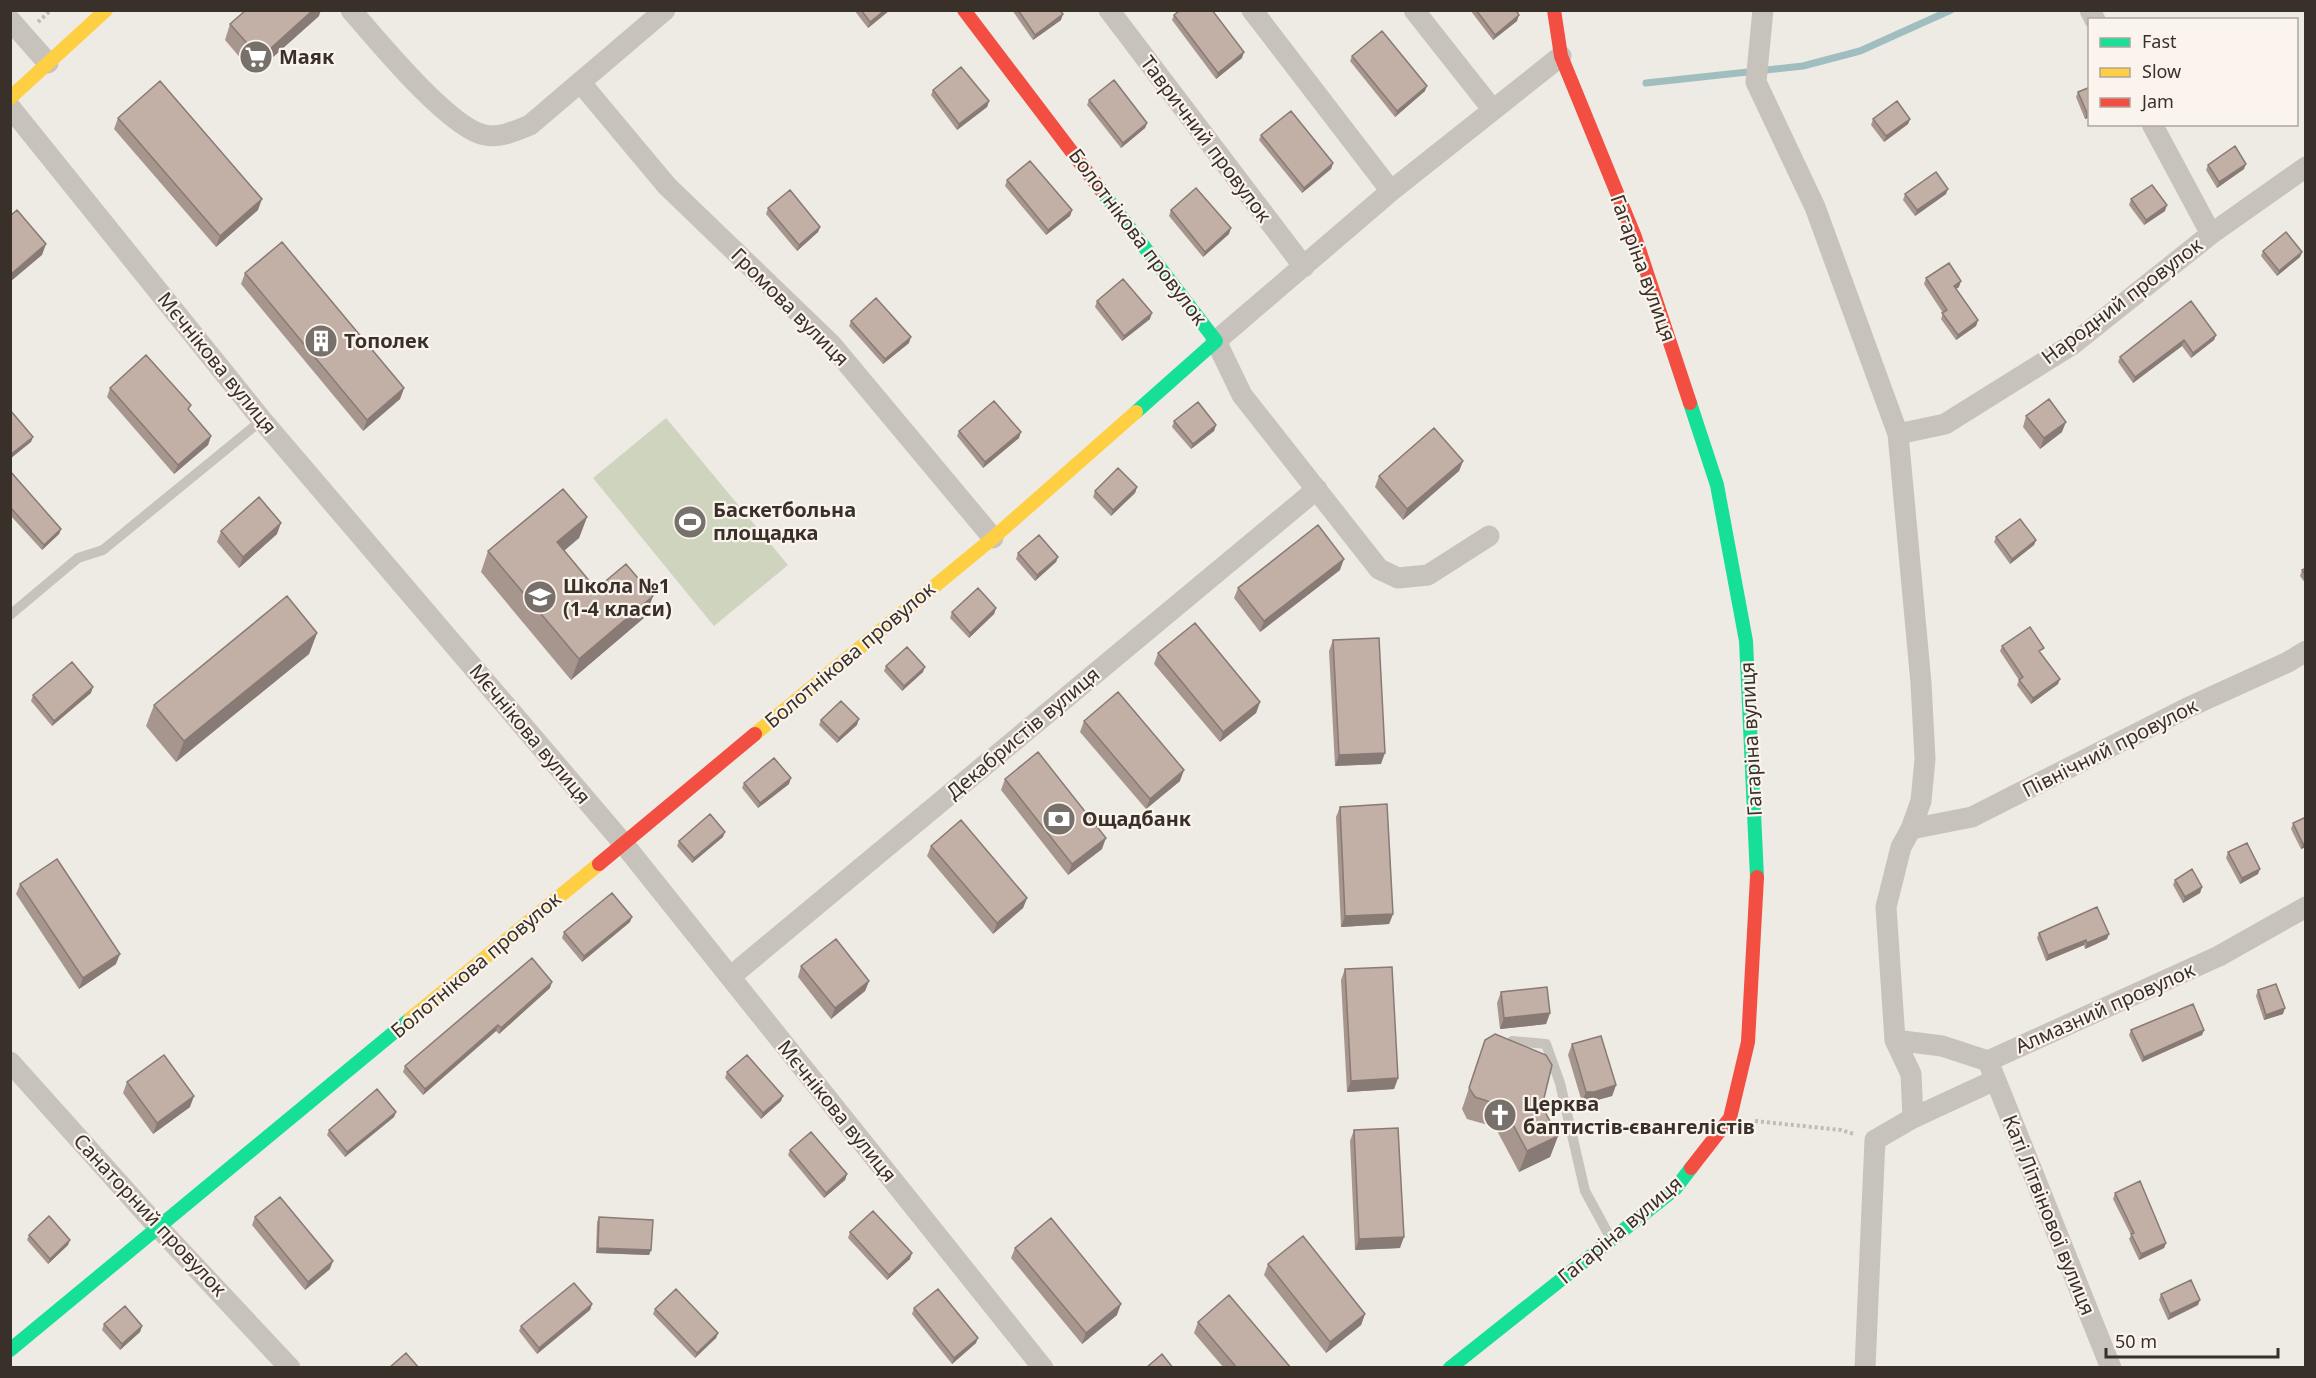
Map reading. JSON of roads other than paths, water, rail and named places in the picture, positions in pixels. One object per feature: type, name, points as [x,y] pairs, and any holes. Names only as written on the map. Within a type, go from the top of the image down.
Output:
[{"type":"street","points":[[10,98],[106,10]]},
{"type":"street","points":[[351,10],[429,95],[465,128],[486,135],[506,135],[530,125],[665,10]]},
{"type":"street","name":"Болотнікова провулок","points":[[10,1350],[993,538],[1216,340],[964,10]]},
{"type":"street","name":"Тавричний провулок","points":[[1109,10],[1304,267]]},
{"type":"street","points":[[1252,10],[1391,191]]},
{"type":"street","points":[[1414,10],[1493,110]]},
{"type":"street","name":"Гагаріна вулиця","points":[[1450,1368],[1676,1189],[1730,1118],[1748,1042],[1757,875],[1746,641],[1717,484],[1635,237],[1561,56],[1554,10]]},
{"type":"street","points":[[1763,10],[1756,82],[1815,207],[1898,434],[1921,683],[1925,759],[1921,801],[1911,830],[1901,847],[1886,907],[1894,1040],[1911,1074],[1913,1118]]},
{"type":"street","points":[[10,20],[48,63]]},
{"type":"street","points":[[1489,536],[1428,575],[1398,578],[1380,569],[1242,395],[1216,340],[1391,191],[1561,56]]},
{"type":"street","name":"Громова вулиця","points":[[580,82],[668,186],[831,345],[993,538]]},
{"type":"street","name":"Мєчнікова вулиця","points":[[10,107],[262,420],[623,843],[1043,1368]]},
{"type":"street","points":[[2153,126],[2211,234]]},
{"type":"street","name":"Народний провулок","points":[[1898,434],[1945,424],[2073,344],[2211,234],[2306,167]]},
{"type":"street","name":"Декабристів вулиця","points":[[730,977],[1317,489]]},
{"type":"street","name":"Північний провулок","points":[[1911,830],[1972,817],[2187,708],[2288,662],[2306,651]]},
{"type":"street","name":"Алмазний провулок","points":[[1865,1368],[1875,1140],[1991,1071],[2219,956],[2306,907]]},
{"type":"street","points":[[1894,1040],[1942,1046],[1991,1071]]},
{"type":"street","name":"Санаторний провулок","points":[[10,1062],[159,1228],[290,1368]]},
{"type":"street","name":"Каті Літвінової вулиця","points":[[1991,1071],[2111,1368]]},
{"type":"lane","points":[[10,615],[78,558],[103,550],[262,420]]},
{"type":"lane","points":[[1512,1041],[1546,1044],[1560,1083],[1585,1191],[1611,1240]]},
{"type":"waterway","points":[[1646,83],[1803,66],[1860,51],[1951,10]]},
{"type":"place","name":"Маяк","points":[[256,57]]},
{"type":"place","name":"Тополек","points":[[321,341]]},
{"type":"place","name":"Баскетбольна площадка","points":[[690,522]]},
{"type":"place","name":"Школа №1 (1-4 класи)","points":[[540,597]]},
{"type":"place","name":"Ощадбанк","points":[[1059,819]]},
{"type":"place","name":"Церква баптистів-євангелістів","points":[[1500,1115]]}]
